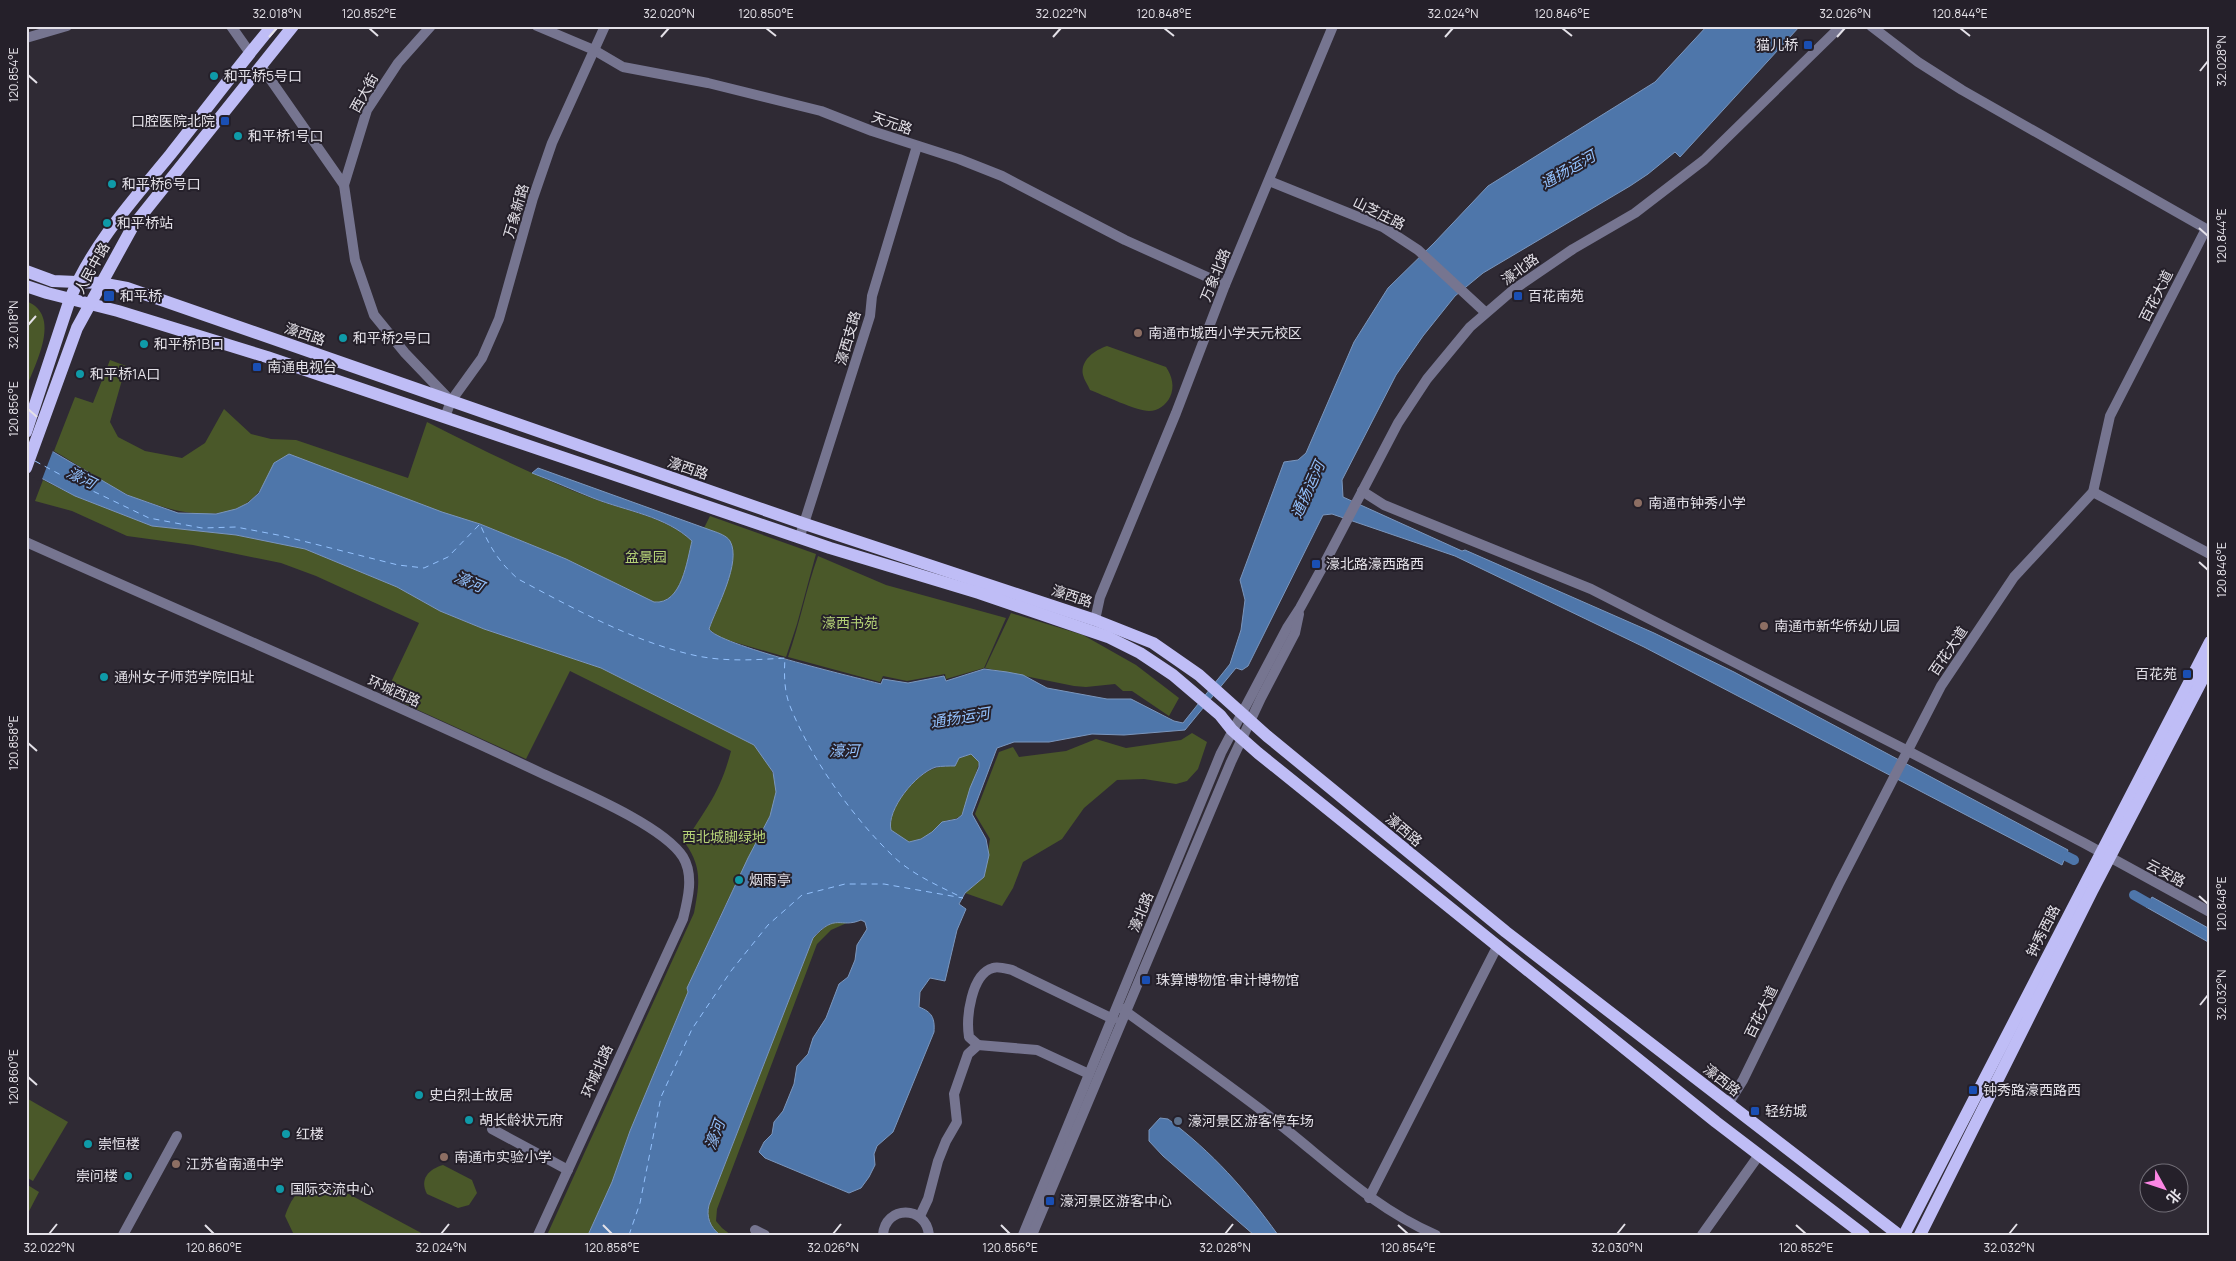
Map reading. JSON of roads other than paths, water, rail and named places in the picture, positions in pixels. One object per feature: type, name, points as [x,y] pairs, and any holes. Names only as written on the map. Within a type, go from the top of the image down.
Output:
[{"type":"main road","name":"人民中路","points":[[33,426],[76,283],[95,252],[133,200],[272,26]]},
{"type":"main road","name":"人民中路","points":[[33,426],[89,304],[133,226],[293,26]]},
{"type":"main road","name":"濠西路","points":[[26,271],[53,281],[100,283],[127,288],[451,401],[803,530],[830,548],[979,593],[1108,637],[1152,660],[1220,715],[1258,754],[1759,1155],[1864,1235]]},
{"type":"main road","name":"濠西路","points":[[26,286],[268,357],[445,417],[1095,620],[1153,643],[1226,697],[1432,873],[1899,1235]]},
{"type":"main road","points":[[26,468],[33,426]]},
{"type":"main road","name":"钟秀西路","points":[[1920,1235],[2210,642]]},
{"type":"main road","name":"钟秀西路","points":[[1904,1235],[2105,855],[2210,665]]},
{"type":"street","points":[[26,38],[67,26]]},
{"type":"street","points":[[231,26],[250,53]]},
{"type":"street","name":"西大街","points":[[344,186],[367,110],[398,63],[431,26]]},
{"type":"street","name":"天元路","points":[[537,26],[594,50],[623,67],[708,83],[821,111],[958,159],[1002,176],[1125,240],[1225,285]]},
{"type":"street","name":"万象新路","points":[[445,417],[451,401],[482,358],[499,319],[533,198],[552,142],[605,26]]},
{"type":"street","name":"万象北路","points":[[1095,620],[1100,597],[1176,413],[1225,285],[1270,181],[1333,26]]},
{"type":"street","name":"濠北路","points":[[1023,1235],[1113,1019],[1141,978],[1237,734],[1295,633],[1300,608],[1398,424],[1427,379],[1470,327],[1485,312],[1540,270],[1635,213],[1672,186],[1704,160],[1841,26]]},
{"type":"street","points":[[1871,26],[1918,62],[1962,90],[2208,230]]},
{"type":"street","points":[[261,66],[344,186],[355,260],[374,315],[405,353],[451,401]]},
{"type":"street","name":"濠西支路","points":[[803,530],[870,316],[872,296],[917,146]]},
{"type":"street","name":"山芝庄路","points":[[1270,181],[1383,227],[1418,250],[1485,312]]},
{"type":"street","name":"百花大道","points":[[1728,1104],[1743,1080],[1839,884],[1941,686],[2014,577],[2093,492],[2110,416],[2208,230]]},
{"type":"street","points":[[2093,492],[2210,554]]},
{"type":"street","name":"云安路","points":[[1361,494],[1591,589],[1907,755],[2105,855],[2210,912]]},
{"type":"street","name":"环城西路","points":[[26,542],[484,746],[647,826],[673,846],[683,857],[689,874],[689,890],[683,919]]},
{"type":"street","name":"环城北路","points":[[538,1235],[683,919]]},
{"type":"street","points":[[1370,1198],[1498,945]]},
{"type":"street","points":[[1090,1074],[1037,1050],[978,1045],[969,1037],[967,1026],[974,989],[984,973],[994,967],[1012,970],[1113,1019]]},
{"type":"street","points":[[1121,1008],[1278,1123],[1370,1198],[1420,1228],[1436,1235]]},
{"type":"street","name":"濠北路","points":[[1032,1235],[1121,1008]]},
{"type":"street","points":[[920,1216],[928,1199],[938,1161],[946,1141],[957,1122],[954,1094],[968,1054],[978,1045]]},
{"type":"street","points":[[492,1129],[568,1170]]},
{"type":"street","points":[[123,1235],[177,1136]]},
{"type":"street","points":[[1702,1235],[1759,1155]]},
{"type":"street","points":[[883,1235],[886,1224],[897,1213],[913,1212],[925,1222],[929,1235]]},
{"type":"street","points":[[755,1230],[766,1235]]},
{"type":"water","name":"濠河","points":[[1707,26],[1800,26],[1680,157],[1675,152],[1630,186],[1483,273],[1455,296],[1423,336],[1396,375],[1342,480],[1343,497],[1462,551],[1465,550],[1654,633],[1734,672],[2068,850],[2062,865],[1644,647],[1455,556],[1332,514],[1323,515],[1248,666],[1242,670],[1236,668],[1185,730],[1124,735],[1092,734],[1049,742],[1014,742],[997,748],[972,814],[986,839],[989,855],[984,877],[965,893],[959,904],[966,909],[957,930],[945,981],[930,978],[920,992],[919,1007],[932,1016],[934,1032],[893,1132],[877,1146],[874,1154],[875,1165],[869,1177],[861,1188],[849,1193],[765,1158],[759,1152],[764,1142],[772,1134],[774,1122],[783,1111],[794,1084],[797,1066],[808,1054],[813,1038],[826,1018],[839,984],[848,977],[855,960],[857,945],[867,929],[865,922],[861,920],[848,923],[833,923],[827,925],[813,938],[709,1205],[708,1214],[710,1222],[720,1235],[588,1235],[612,1182],[630,1131],[688,992],[687,988],[748,858],[770,816],[776,792],[773,772],[754,745],[601,668],[484,629],[440,611],[397,587],[305,549],[236,535],[152,526],[75,496],[26,470],[26,436],[127,495],[178,513],[216,514],[236,509],[248,503],[259,493],[274,463],[289,454],[442,512],[480,524],[566,559],[654,602],[663,601],[671,596],[682,580],[692,541],[682,533],[658,520],[606,503],[532,473],[538,468],[727,538],[733,550],[733,561],[727,585],[709,629],[718,636],[760,652],[881,684],[883,679],[908,683],[944,676],[946,681],[984,669],[1007,672],[1023,675],[1047,688],[1107,699],[1131,699],[1174,721],[1183,723],[1230,664],[1241,630],[1245,600],[1240,580],[1284,462],[1298,460],[1306,453],[1354,342],[1388,288],[1488,186],[1655,82]],"holes":[[[971,754],[979,762],[979,767],[962,815],[957,819],[942,822],[921,839],[909,842],[891,830],[893,813],[898,803],[904,793],[920,777],[936,767],[955,766],[959,758]]]},
{"type":"water","points":[[2152,897],[2210,929],[2210,943],[2146,907]]},
{"type":"water","points":[[1160,1118],[1168,1119],[1200,1145],[1228,1172],[1278,1235],[1254,1235],[1163,1156],[1149,1141],[1149,1130]]},
{"type":"waterway","points":[[2066,856],[2074,860]]},
{"type":"waterway","points":[[2134,895],[2148,903]]},
{"type":"place","name":"猫儿桥","points":[[1808,45]]},
{"type":"place","name":"和平桥5号口","points":[[214,76]]},
{"type":"place","name":"口腔医院北院","points":[[225,121]]},
{"type":"place","name":"和平桥1号口","points":[[238,136]]},
{"type":"place","name":"和平桥6号口","points":[[112,184]]},
{"type":"place","name":"和平桥站","points":[[107,223]]},
{"type":"place","name":"和平桥","points":[[109,296]]},
{"type":"place","name":"百花南苑","points":[[1518,296]]},
{"type":"place","name":"南通市城西小学天元校区","points":[[1138,333]]},
{"type":"place","name":"和平桥2号口","points":[[343,338]]},
{"type":"place","name":"和平桥1B口","points":[[144,344]]},
{"type":"place","name":"南通电视台","points":[[257,367]]},
{"type":"place","name":"和平桥1A口","points":[[80,374]]},
{"type":"place","name":"南通市钟秀小学","points":[[1638,503]]},
{"type":"place","name":"濠北路濠西路西","points":[[1316,564]]},
{"type":"place","name":"南通市新华侨幼儿园","points":[[1764,626]]},
{"type":"place","name":"百花苑","points":[[2187,674]]},
{"type":"place","name":"通州女子师范学院旧址","points":[[104,677]]},
{"type":"place","name":"烟雨亭","points":[[739,880]]},
{"type":"place","name":"珠算博物馆·审计博物馆","points":[[1146,980]]},
{"type":"place","name":"钟秀路濠西路西","points":[[1973,1090]]},
{"type":"place","name":"史白烈士故居","points":[[419,1095]]},
{"type":"place","name":"轻纺城","points":[[1755,1111]]},
{"type":"place","name":"胡长龄状元府","points":[[469,1120]]},
{"type":"place","name":"濠河景区游客停车场","points":[[1178,1121]]},
{"type":"place","name":"红楼","points":[[286,1134]]},
{"type":"place","name":"崇恒楼","points":[[88,1144]]},
{"type":"place","name":"南通市实验小学","points":[[444,1157]]},
{"type":"place","name":"江苏省南通中学","points":[[176,1164]]},
{"type":"place","name":"崇问楼","points":[[128,1176]]},
{"type":"place","name":"国际交流中心","points":[[280,1189]]},
{"type":"place","name":"濠河景区游客中心","points":[[1050,1201]]},
{"type":"water label","name":"通扬运河","points":[[1568,170]]},
{"type":"water label","name":"通扬运河","points":[[1308,490]]},
{"type":"water label","name":"通扬运河","points":[[960,718]]},
{"type":"park label","name":"盆景园","points":[[646,557]]},
{"type":"park label","name":"濠西书苑","points":[[850,623]]},
{"type":"park label","name":"西北城脚绿地","points":[[724,837]]}]
